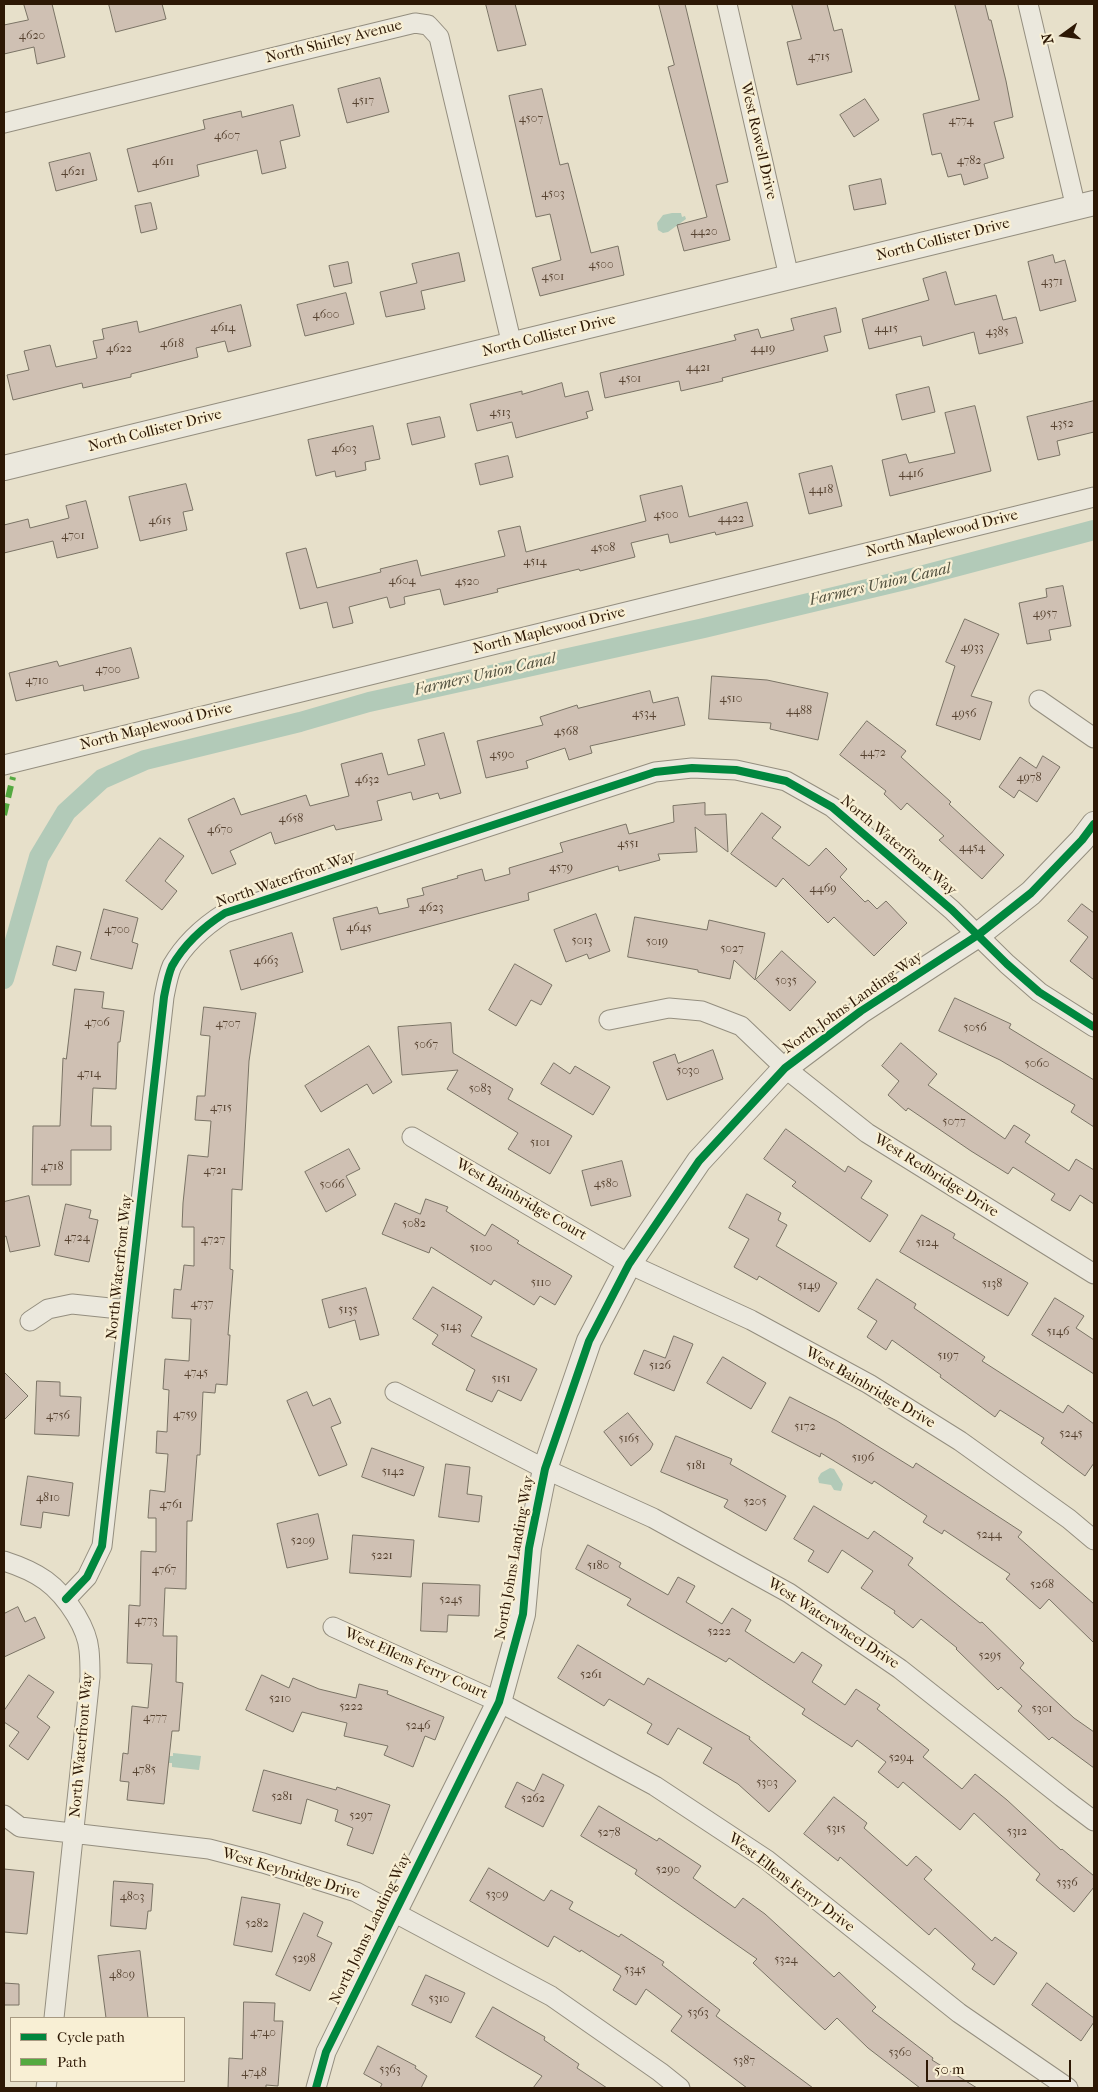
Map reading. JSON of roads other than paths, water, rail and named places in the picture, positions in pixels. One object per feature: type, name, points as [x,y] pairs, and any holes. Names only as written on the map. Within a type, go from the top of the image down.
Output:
[{"type":"street","name":"West Rowell Drive","points":[[727,4],[789,277]]},
{"type":"street","points":[[1028,4],[1085,206]]},
{"type":"street","name":"North Shirley Avenue","points":[[4,123],[415,23],[428,25],[439,37],[512,345]]},
{"type":"street","name":"North Collister Drive","points":[[4,468],[1085,206]]},
{"type":"street","name":"North Maplewood Drive","points":[[4,765],[1094,496]]},
{"type":"street","points":[[1039,700],[1094,738]]},
{"type":"street","name":"North Waterfront Way","points":[[54,2017],[90,1677],[87,1641],[82,1625],[66,1599],[87,1577],[102,1546],[164,997],[171,967],[188,942],[205,926],[225,913],[655,772],[692,768],[736,770],[786,781],[832,807],[952,910],[1039,992],[1094,1027]]},
{"type":"street","name":"North Johns Landing Way","points":[[316,2088],[326,2052],[499,1702],[522,1614],[529,1548],[545,1469],[589,1341],[629,1264],[699,1161],[785,1068],[861,1011],[978,935],[1031,893],[1082,840],[1094,824]]},
{"type":"street","name":"West Redbridge Drive","points":[[609,1020],[669,1008],[702,1011],[741,1026],[785,1068],[867,1133],[1094,1274]]},
{"type":"street","name":"West Bainbridge Court","points":[[412,1137],[629,1264]]},
{"type":"street","name":"West Bainbridge Drive","points":[[629,1264],[751,1320],[869,1384],[960,1441],[1069,1519],[1094,1540]]},
{"type":"street","name":"North Waterfront Way","points":[[30,1321],[48,1309],[72,1304],[129,1310]]},
{"type":"street","name":"West Waterwheel Drive","points":[[396,1392],[545,1469],[653,1518],[789,1593],[900,1669],[1062,1798],[1094,1821]]},
{"type":"street","points":[[4,1562],[27,1569],[48,1581],[66,1599]]},
{"type":"street","name":"West Ellens Ferry Court","points":[[333,1627],[499,1702]]},
{"type":"street","name":"West Ellens Ferry Drive","points":[[499,1702],[656,1786],[766,1860],[959,2013],[1068,2088]]},
{"type":"street","name":"West Keybridge Drive","points":[[4,1815],[20,1827],[73,1835],[209,1849],[263,1862],[356,1892],[396,1911],[551,1996],[680,2088]]},
{"type":"waterway","name":"Farmers Union Canal","points":[[4,979],[39,857],[66,812],[102,779],[145,760],[300,722],[369,702],[704,628],[909,579],[1094,530]]}]
